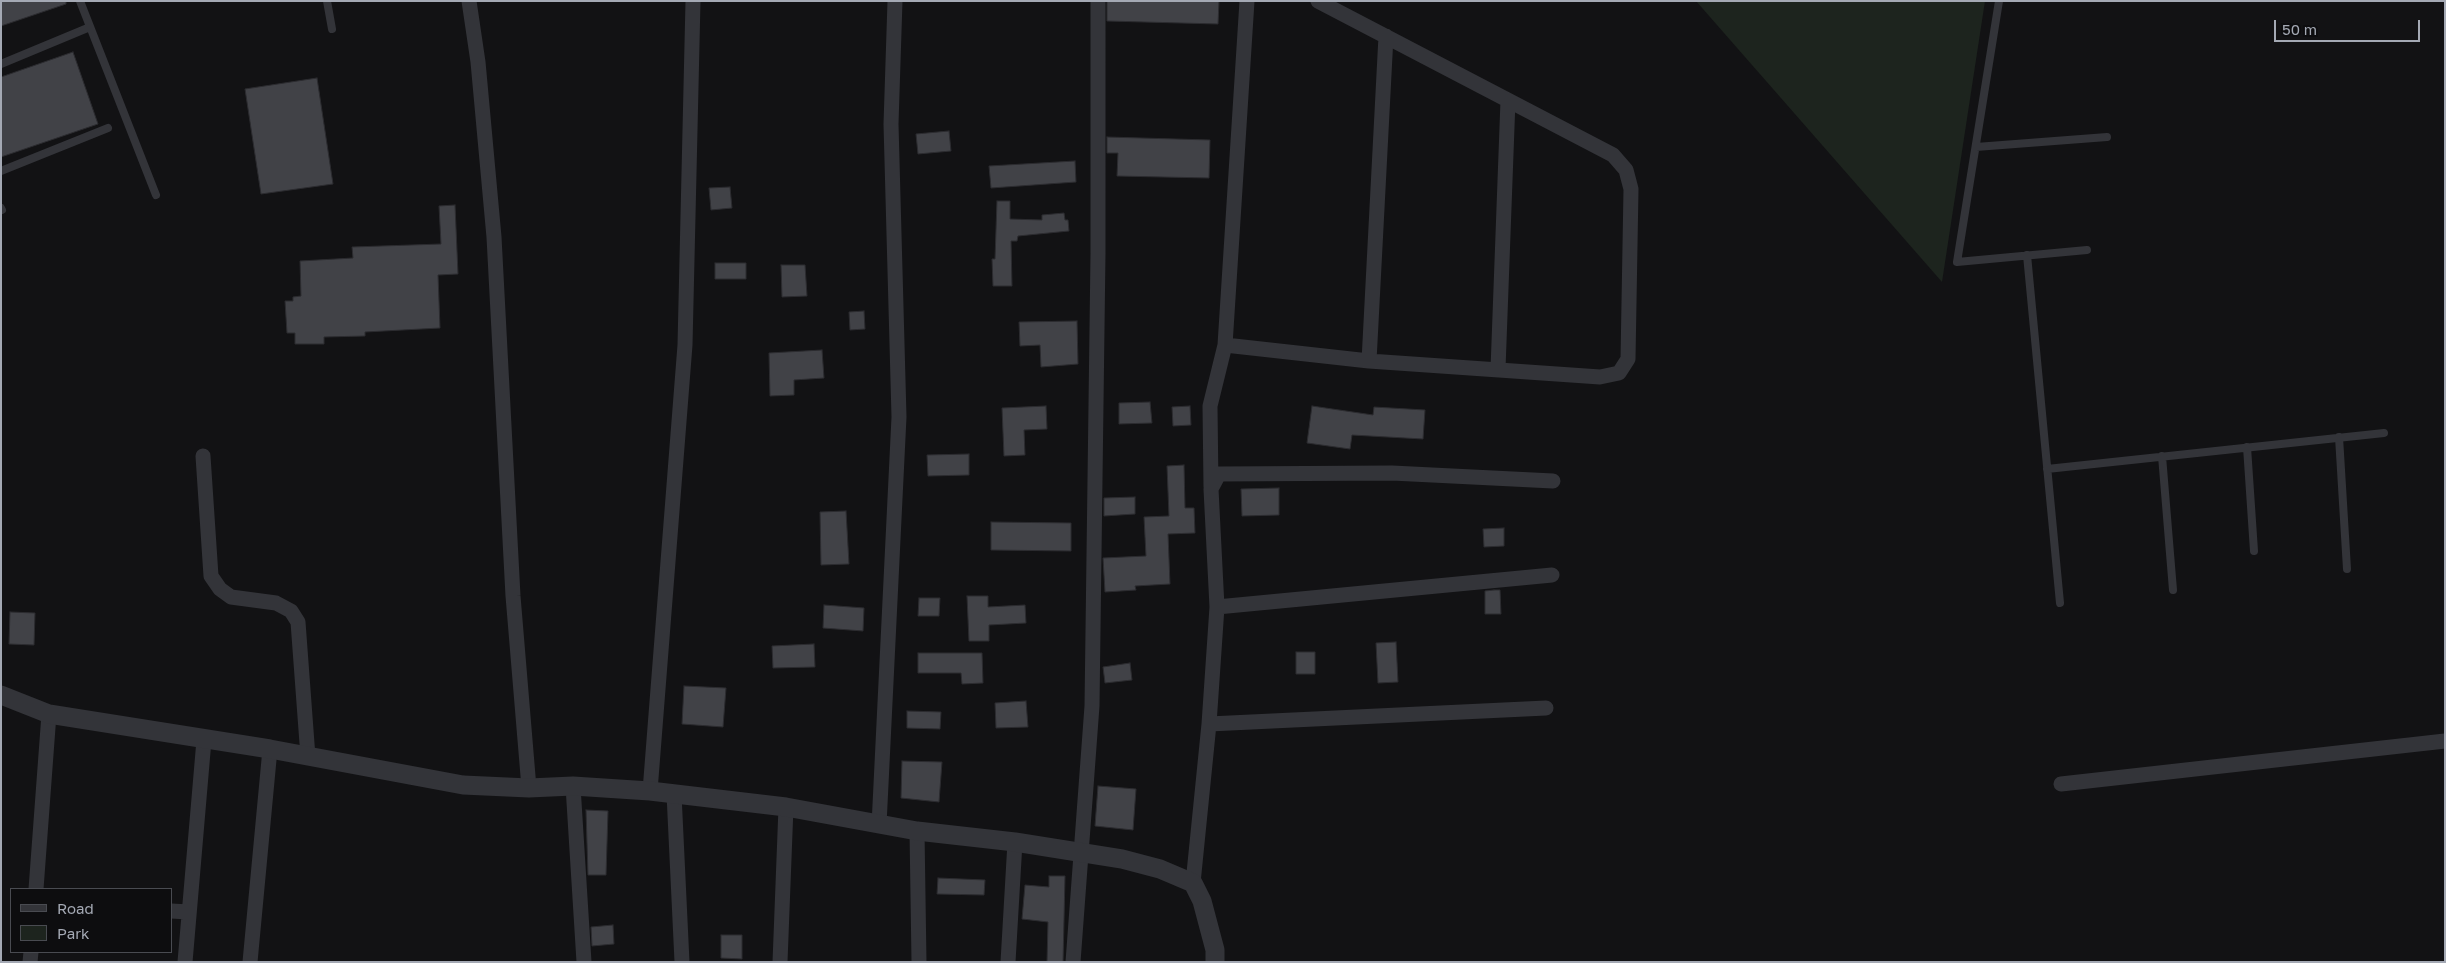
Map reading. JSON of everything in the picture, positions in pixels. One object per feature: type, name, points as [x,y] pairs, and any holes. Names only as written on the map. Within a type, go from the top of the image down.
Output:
[{"type":"street","points":[[469,1],[478,62],[494,237],[513,596],[529,788]]},
{"type":"street","points":[[650,791],[685,346],[693,1]]},
{"type":"street","points":[[879,825],[899,417],[891,124],[894,1]]},
{"type":"street","points":[[1073,962],[1092,706],[1098,253],[1098,1]]},
{"type":"street","points":[[1215,962],[1215,950],[1202,901],[1193,883],[1210,724],[1218,607],[1211,488],[1210,406],[1225,346],[1247,1]]},
{"type":"street","points":[[1225,346],[1368,361],[1498,368],[1600,377],[1619,373],[1628,359],[1631,199],[1626,170],[1613,155],[1318,1]]},
{"type":"street","points":[[1368,361],[1386,36]]},
{"type":"street","points":[[1498,368],[1508,100]]},
{"type":"street","points":[[203,456],[212,576],[220,589],[231,597],[276,603],[291,611],[298,622],[308,757]]},
{"type":"street","points":[[1211,488],[1219,474],[1234,472],[1392,473],[1553,481]]},
{"type":"street","points":[[1218,607],[1552,575]]},
{"type":"street","points":[[1,695],[49,714],[270,750],[463,785],[529,788],[573,786],[650,791],[786,807],[917,831],[1015,842],[1122,859],[1160,869],[1193,883]]},
{"type":"street","points":[[1210,724],[1546,708]]},
{"type":"street","points":[[36,888],[49,714]]},
{"type":"street","points":[[185,962],[204,740]]},
{"type":"street","points":[[2061,784],[2445,741]]},
{"type":"street","points":[[250,962],[270,750]]},
{"type":"street","points":[[573,786],[584,962]]},
{"type":"street","points":[[674,794],[682,962]]},
{"type":"street","points":[[780,962],[786,807]]},
{"type":"street","points":[[917,831],[919,962]]},
{"type":"street","points":[[1008,962],[1015,842]]},
{"type":"street","points":[[172,911],[189,912]]},
{"type":"lane","points":[[80,1],[156,195]]},
{"type":"lane","points":[[326,1],[332,29]]},
{"type":"lane","points":[[1999,1],[1957,262],[2087,250]]},
{"type":"lane","points":[[1,64],[90,27]]},
{"type":"lane","points":[[1,171],[108,128]]},
{"type":"lane","points":[[1976,147],[2107,137]]},
{"type":"lane","points":[[2027,256],[2060,603]]},
{"type":"lane","points":[[2047,469],[2384,433]]},
{"type":"lane","points":[[2339,437],[2347,569]]},
{"type":"lane","points":[[2247,447],[2254,551]]},
{"type":"lane","points":[[2162,456],[2173,590]]},
{"type":"green space","points":[[1696,1],[1985,1],[1942,282]]},
{"type":"building","points":[[1,1],[66,1],[66,4],[1,26]]},
{"type":"building","points":[[1107,1],[1219,1],[1218,24],[1107,21]]},
{"type":"building","points":[[73,52],[98,124],[1,157],[1,77]]},
{"type":"building","points":[[317,78],[333,184],[261,194],[245,89]]},
{"type":"building","points":[[949,131],[951,151],[918,154],[916,134]]},
{"type":"building","points":[[1107,137],[1210,140],[1209,178],[1117,176],[1118,153],[1107,153]]},
{"type":"building","points":[[1075,161],[1076,182],[991,188],[989,166]]},
{"type":"building","points":[[730,187],[732,208],[711,210],[709,188]]},
{"type":"building","points":[[997,201],[1010,201],[1010,219],[1042,220],[1042,215],[1064,213],[1065,220],[1068,220],[1069,231],[1018,236],[1017,241],[1011,241],[1012,286],[993,286],[992,259],[995,259]]},
{"type":"building","points":[[455,205],[458,274],[438,275],[440,328],[365,332],[365,336],[324,337],[324,344],[295,344],[295,333],[287,333],[285,301],[293,301],[293,297],[301,296],[300,261],[353,258],[352,247],[441,244],[439,206]]},
{"type":"building","points":[[715,263],[746,263],[746,279],[715,279]]},
{"type":"building","points":[[781,265],[805,265],[807,296],[782,297]]},
{"type":"building","points":[[864,311],[865,329],[850,330],[849,312]]},
{"type":"building","points":[[1077,321],[1078,364],[1041,367],[1040,345],[1020,346],[1019,322]]},
{"type":"building","points":[[822,350],[824,378],[794,380],[794,395],[770,396],[769,353]]},
{"type":"building","points":[[1150,402],[1152,423],[1119,424],[1119,403]]},
{"type":"building","points":[[1046,406],[1047,429],[1024,430],[1025,455],[1004,456],[1002,408]]},
{"type":"building","points":[[1190,406],[1191,425],[1173,426],[1172,407]]},
{"type":"building","points":[[1312,406],[1373,415],[1374,407],[1425,410],[1423,439],[1352,435],[1350,449],[1307,443]]},
{"type":"building","points":[[969,454],[969,475],[928,476],[927,455]]},
{"type":"building","points":[[1184,465],[1185,508],[1194,508],[1195,533],[1168,534],[1170,584],[1135,586],[1136,590],[1105,592],[1103,558],[1146,556],[1144,517],[1169,516],[1167,466]]},
{"type":"building","points":[[1279,488],[1279,515],[1242,516],[1241,489]]},
{"type":"building","points":[[1135,497],[1135,514],[1104,516],[1104,498]]},
{"type":"building","points":[[846,511],[849,564],[821,565],[820,512]]},
{"type":"building","points":[[991,522],[1071,523],[1071,551],[991,550]]},
{"type":"building","points":[[1504,528],[1504,546],[1484,547],[1483,529]]},
{"type":"building","points":[[1500,590],[1501,614],[1485,614],[1485,591]]},
{"type":"building","points":[[967,596],[988,596],[988,607],[1025,605],[1026,623],[989,625],[989,641],[969,641]]},
{"type":"building","points":[[919,598],[940,598],[939,616],[918,616]]},
{"type":"building","points":[[824,605],[864,608],[863,631],[823,628]]},
{"type":"building","points":[[10,612],[35,613],[34,645],[9,644]]},
{"type":"building","points":[[1396,642],[1398,682],[1378,683],[1376,643]]},
{"type":"building","points":[[814,644],[815,667],[773,668],[772,646]]},
{"type":"building","points":[[1296,652],[1315,652],[1315,674],[1296,674]]},
{"type":"building","points":[[918,653],[982,653],[983,683],[962,684],[961,673],[918,673]]},
{"type":"building","points":[[1130,663],[1132,680],[1105,683],[1103,667]]},
{"type":"building","points":[[684,686],[726,688],[723,727],[682,724]]},
{"type":"building","points":[[1026,701],[1028,727],[996,728],[995,703]]},
{"type":"building","points":[[907,711],[941,712],[940,729],[907,728]]},
{"type":"building","points":[[902,761],[942,762],[939,802],[901,798]]},
{"type":"building","points":[[1098,786],[1136,789],[1133,830],[1095,826]]},
{"type":"building","points":[[586,810],[608,811],[606,875],[588,875]]},
{"type":"building","points":[[1049,876],[1065,876],[1063,962],[1047,962],[1048,922],[1022,919],[1025,885],[1049,887]]},
{"type":"building","points":[[938,878],[985,880],[984,895],[937,894]]},
{"type":"building","points":[[613,925],[614,944],[592,946],[591,927]]},
{"type":"building","points":[[721,935],[742,935],[742,959],[721,958]]}]
